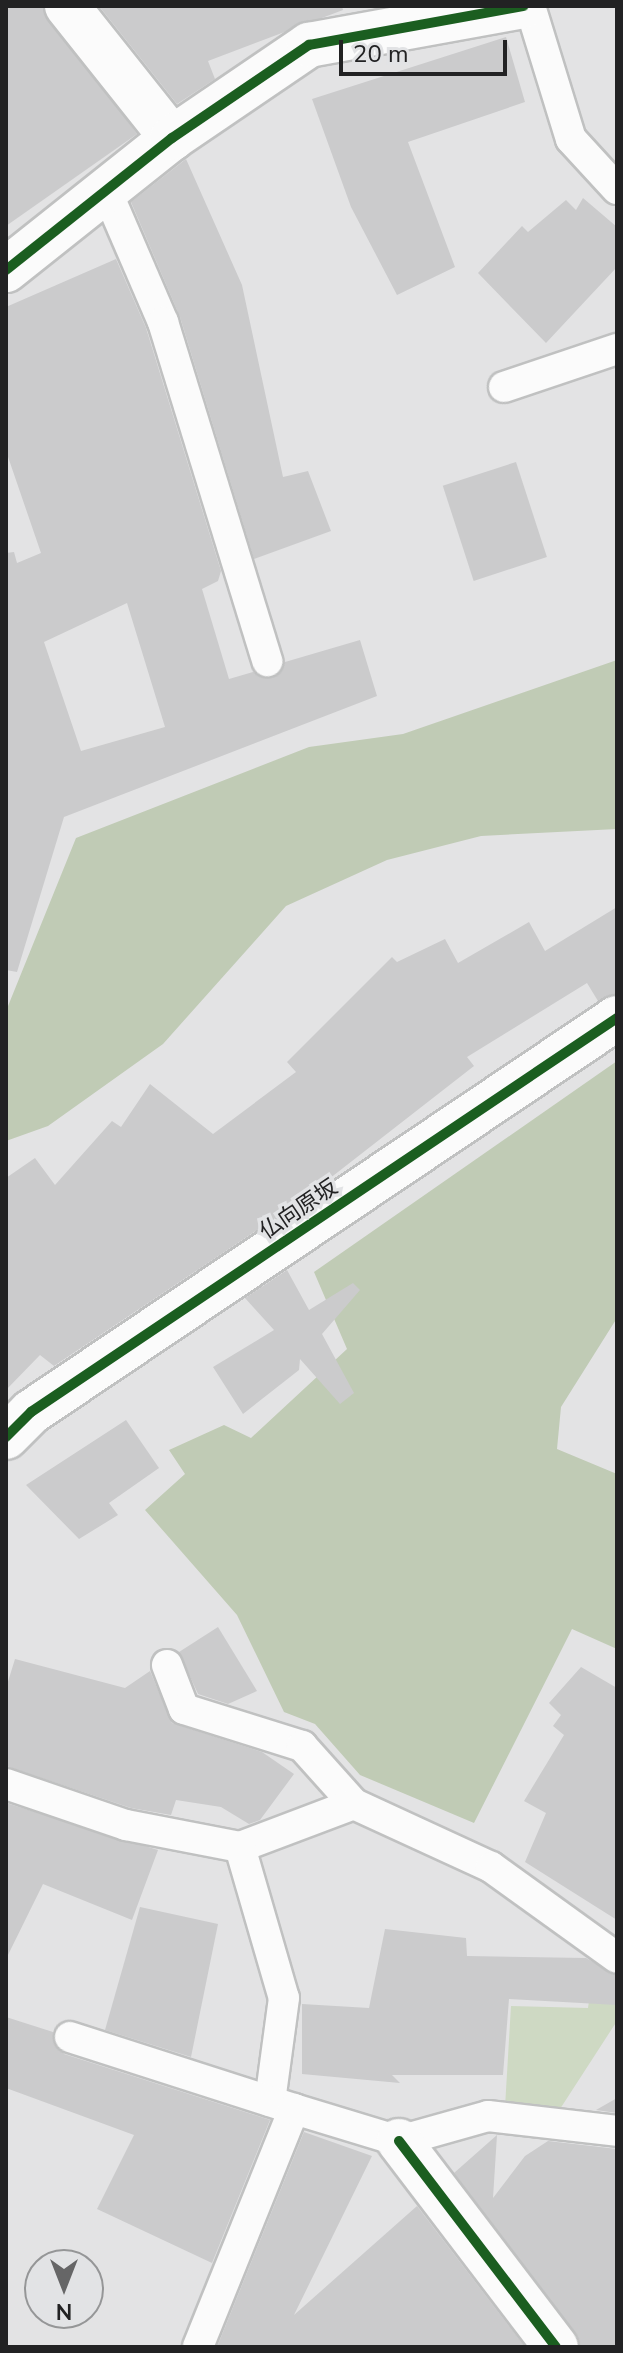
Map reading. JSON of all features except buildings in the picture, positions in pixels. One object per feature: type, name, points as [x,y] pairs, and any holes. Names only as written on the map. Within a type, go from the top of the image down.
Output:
[{"type":"street","points":[[67,6],[172,138]]},
{"type":"street","points":[[11,261],[107,192],[172,138],[309,45],[522,6]]},
{"type":"street","name":"仏向原坂","points":[[6,1437],[31,1412],[617,1018]]},
{"type":"street","points":[[399,2141],[556,2347]]},
{"type":"lane","points":[[522,6],[571,139],[617,189]]},
{"type":"lane","points":[[107,192],[163,322],[267,661]]},
{"type":"lane","points":[[504,387],[617,349]]},
{"type":"lane","points":[[167,1665],[184,1709],[302,1746],[354,1804],[491,1867],[617,1958]]},
{"type":"lane","points":[[6,1784],[126,1825],[240,1847],[354,1804]]},
{"type":"lane","points":[[198,2347],[282,2105],[284,1998],[240,1847]]},
{"type":"lane","points":[[70,2037],[399,2141],[488,2116],[617,2131]]},
{"type":"green space","points":[[617,660],[617,829],[481,836],[387,860],[286,906],[163,1044],[48,1126],[6,1141],[6,1011],[76,838],[309,747],[403,734]]},
{"type":"green space","points":[[617,1061],[617,1318],[561,1407],[557,1449],[617,1474],[617,1649],[572,1629],[474,1823],[360,1775],[315,1724],[284,1712],[237,1615],[145,1510],[185,1474],[169,1450],[224,1425],[251,1438],[347,1349],[314,1272]]},
{"type":"green space","points":[[595,1958],[617,1976],[617,2021],[560,2109],[505,2107],[511,2006],[588,2008]]},
{"type":"cycle path","points":[[6,270],[172,138],[309,45],[523,6]]},
{"type":"cycle path","points":[[6,1437],[31,1412],[617,1018]]},
{"type":"cycle path","points":[[399,2141],[556,2347]]}]
